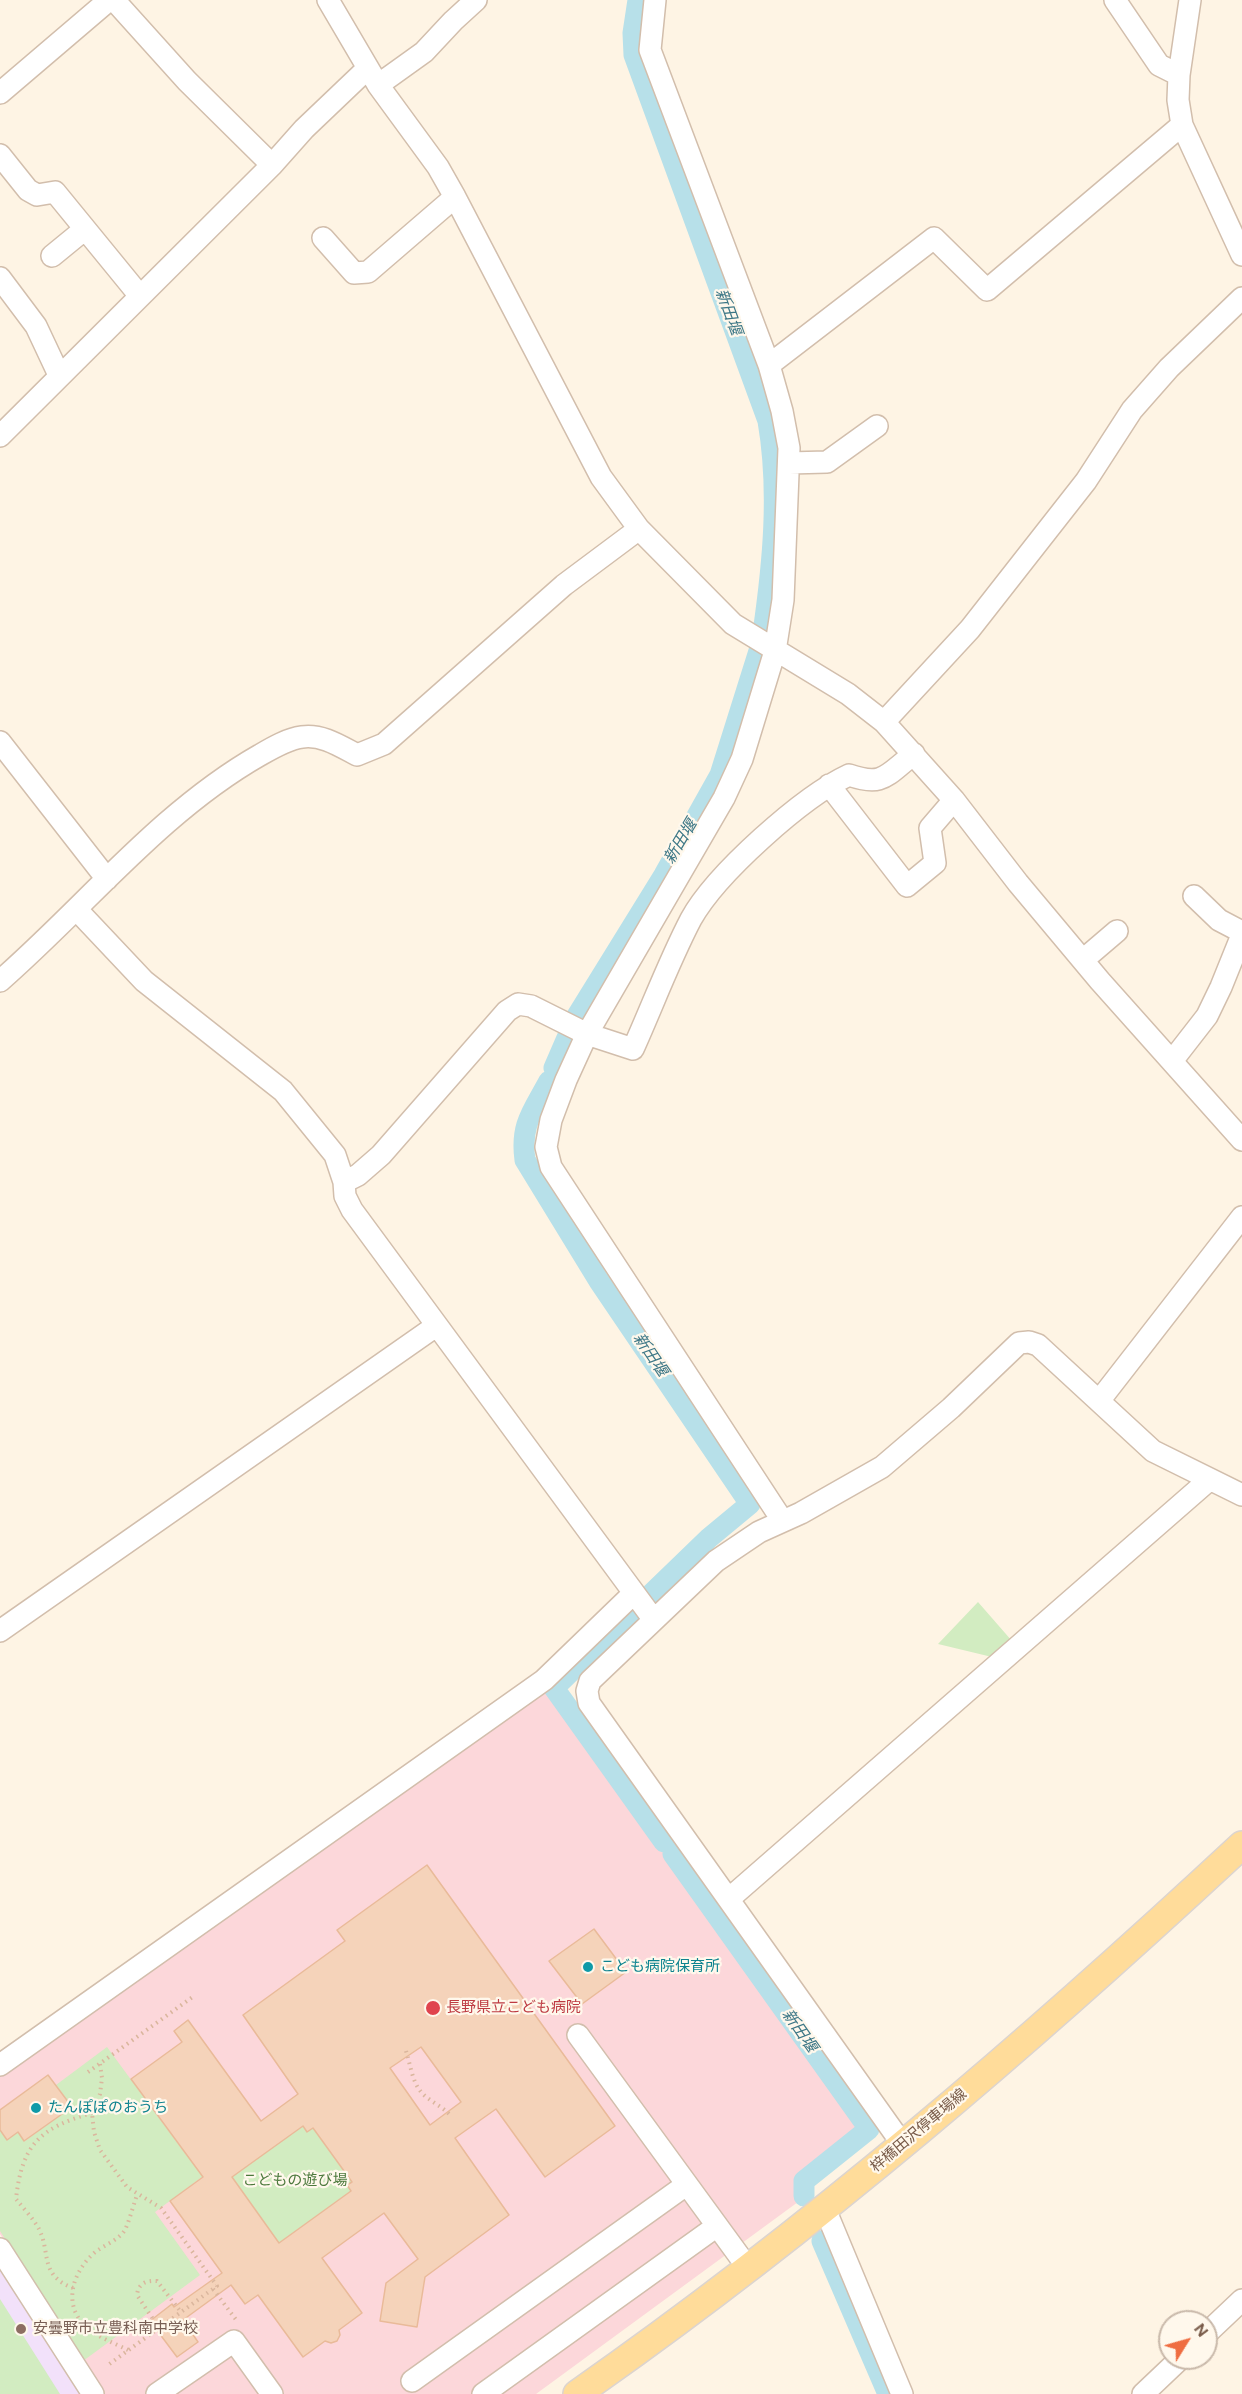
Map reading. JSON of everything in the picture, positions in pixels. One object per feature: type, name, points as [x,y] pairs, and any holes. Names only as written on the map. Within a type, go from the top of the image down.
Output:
[{"type":"main road","name":"梓橋田沢停車場線","points":[[577,2394],[748,2268],[903,2145],[992,2071],[1120,1958],[1242,1845]]},
{"type":"street","points":[[0,93],[109,0]]},
{"type":"street","points":[[114,0],[187,81],[272,165]]},
{"type":"street","points":[[328,0],[373,76],[438,167],[601,477],[639,529],[733,624],[848,694],[884,722],[954,800],[1018,883],[1083,960],[1242,1140]]},
{"type":"street","points":[[0,436],[272,165],[304,129],[373,76],[424,52],[476,0]]},
{"type":"street","points":[[655,0],[650,50],[769,365],[782,411],[789,448],[783,600],[776,651],[742,759],[724,798],[587,1034],[551,1120],[546,1147],[551,1167],[782,1520]]},
{"type":"street","points":[[1114,0],[1159,65],[1179,75]]},
{"type":"street","points":[[1190,0],[1179,75],[1178,100],[1182,125],[1242,255]]},
{"type":"street","points":[[769,365],[934,238],[987,290],[1182,125]]},
{"type":"street","points":[[0,154],[28,190],[37,195],[55,192],[140,296]]},
{"type":"street","points":[[323,238],[354,273],[368,272],[455,197]]},
{"type":"street","points":[[52,256],[85,229]]},
{"type":"street","points":[[0,278],[36,326],[59,375]]},
{"type":"street","points":[[884,722],[970,629],[1086,481],[1132,410],[1169,368],[1242,298]]},
{"type":"street","points":[[789,463],[827,462],[877,426]]},
{"type":"street","points":[[0,981],[193,801],[244,764],[277,746],[302,737],[327,740],[357,755],[384,744],[564,585],[639,529]]},
{"type":"street","points":[[0,742],[107,879]]},
{"type":"street","points":[[344,1182],[358,1175],[381,1155],[507,1011],[518,1004],[531,1005],[587,1034],[633,1049],[692,919],[708,895],[753,848],[829,785],[849,775],[867,782],[879,781],[914,754]]},
{"type":"street","points":[[829,785],[907,886],[934,863],[930,828],[954,800]]},
{"type":"street","points":[[1172,1061],[1207,1016],[1242,933],[1219,920],[1194,896]]},
{"type":"street","points":[[77,910],[144,981],[282,1091],[335,1155],[344,1182],[345,1196],[352,1210],[654,1620]]},
{"type":"street","points":[[1083,960],[1117,931]]},
{"type":"street","points":[[1099,1401],[1242,1217]]},
{"type":"street","points":[[0,1631],[436,1326]]},
{"type":"street","points":[[903,2145],[730,1898],[589,1703],[587,1690],[590,1681],[716,1561],[759,1532],[801,1513],[882,1467],[951,1408],[1019,1343],[1029,1341],[1038,1345],[1153,1452],[1242,1495]]},
{"type":"street","points":[[730,1898],[1209,1480]]},
{"type":"street","points":[[0,2066],[544,1680],[633,1594]]},
{"type":"street","points":[[578,2035],[748,2268]]},
{"type":"street","points":[[412,2381],[686,2185]]},
{"type":"street","points":[[825,2209],[902,2394]]},
{"type":"street","points":[[483,2394],[717,2226]]},
{"type":"street","points":[[0,2249],[93,2394]]},
{"type":"street","points":[[1218,2323],[1242,2300]]},
{"type":"street","points":[[157,2394],[234,2341],[272,2394]]},
{"type":"street","points":[[1143,2394],[1168,2370]]},
{"type":"path","points":[[88,2072],[194,1996]]},
{"type":"path","points":[[406,2051],[415,2084],[423,2094],[451,2116]]},
{"type":"path","points":[[100,2064],[102,2078],[100,2094],[92,2113],[94,2132],[100,2150],[120,2178],[137,2194],[161,2208],[218,2286],[108,2365]]},
{"type":"path","points":[[73,2288],[63,2284],[53,2275],[39,2230],[16,2199],[21,2165],[31,2146],[42,2135],[58,2125],[92,2113]]},
{"type":"path","points":[[129,2350],[101,2337],[84,2325],[75,2312],[73,2288],[75,2277],[84,2263],[94,2253],[116,2240],[125,2229],[137,2194]]},
{"type":"path","points":[[159,2328],[137,2295],[138,2289],[143,2284],[149,2281],[157,2282],[182,2312]]},
{"type":"shaded area","name":"長野県立こども病院","points":[[546,1686],[857,2123],[859,2131],[796,2184],[798,2202],[536,2394],[104,2394],[0,2234],[0,2074]]},
{"type":"shaded area","name":"安曇野市立豊科南中学校","points":[[0,2264],[84,2394],[0,2394]]},
{"type":"green space","points":[[978,1602],[1012,1641],[992,1657],[938,1644]]},
{"type":"green space","points":[[107,2047],[187,2156],[199,2148],[214,2168],[155,2212],[200,2275],[83,2361],[0,2231],[0,2130],[7,2140],[18,2132],[25,2141],[72,2107],[56,2085]]},
{"type":"green space","name":"こどもの遊び場","points":[[303,2126],[307,2132],[313,2128],[352,2182],[347,2185],[351,2191],[279,2243],[232,2177]]},
{"type":"green space","points":[[0,2299],[60,2394],[0,2394]]},
{"type":"building","points":[[427,1865],[615,2126],[545,2177],[496,2109],[455,2138],[509,2215],[425,2277],[417,2327],[380,2321],[386,2283],[418,2259],[384,2213],[322,2258],[362,2313],[339,2330],[340,2335],[337,2341],[331,2343],[325,2341],[303,2357],[258,2295],[245,2304],[231,2285],[183,2320],[198,2342],[177,2357],[150,2321],[172,2304],[174,2307],[222,2273],[170,2201],[203,2177],[131,2079],[182,2042],[174,2031],[188,2020],[261,2121],[298,2094],[243,2015],[345,1941],[337,1930]],"holes":[[[421,2047],[461,2102],[430,2125],[390,2068]],[[303,2126],[307,2132],[313,2128],[352,2182],[347,2185],[351,2191],[279,2243],[232,2177]]]},
{"type":"building","name":"こども病院保育所","points":[[594,1929],[626,1972],[582,2004],[549,1961]]},
{"type":"building","name":"たんぽぽのおうち","points":[[48,2075],[72,2107],[24,2141],[18,2132],[7,2140],[0,2130],[0,2110]]},
{"type":"waterway","name":"新田堰","points":[[638,0],[633,33],[634,55],[768,421],[774,474],[774,527],[763,633]]},
{"type":"waterway","name":"新田堰","points":[[575,1019],[664,875],[720,775],[759,651]]},
{"type":"waterway","name":"新田堰","points":[[554,1068],[567,1038]]},
{"type":"waterway","name":"新田堰","points":[[549,1081],[526,1127],[525,1160],[599,1281],[750,1504],[709,1538],[649,1596]]},
{"type":"waterway","name":"新田堰","points":[[633,1611],[554,1688],[664,1842]]},
{"type":"waterway","name":"新田堰","points":[[673,1854],[869,2129],[804,2181],[804,2196]]},
{"type":"waterway","name":"新田堰","points":[[822,2241],[888,2394]]},
{"type":"place","name":"こども病院保育所","points":[[588,1967]]},
{"type":"place","name":"長野県立こども病院","points":[[433,2008]]},
{"type":"place","name":"たんぽぽのおうち","points":[[36,2108]]},
{"type":"place","name":"安曇野市立豊科南中学校","points":[[21,2329]]}]
